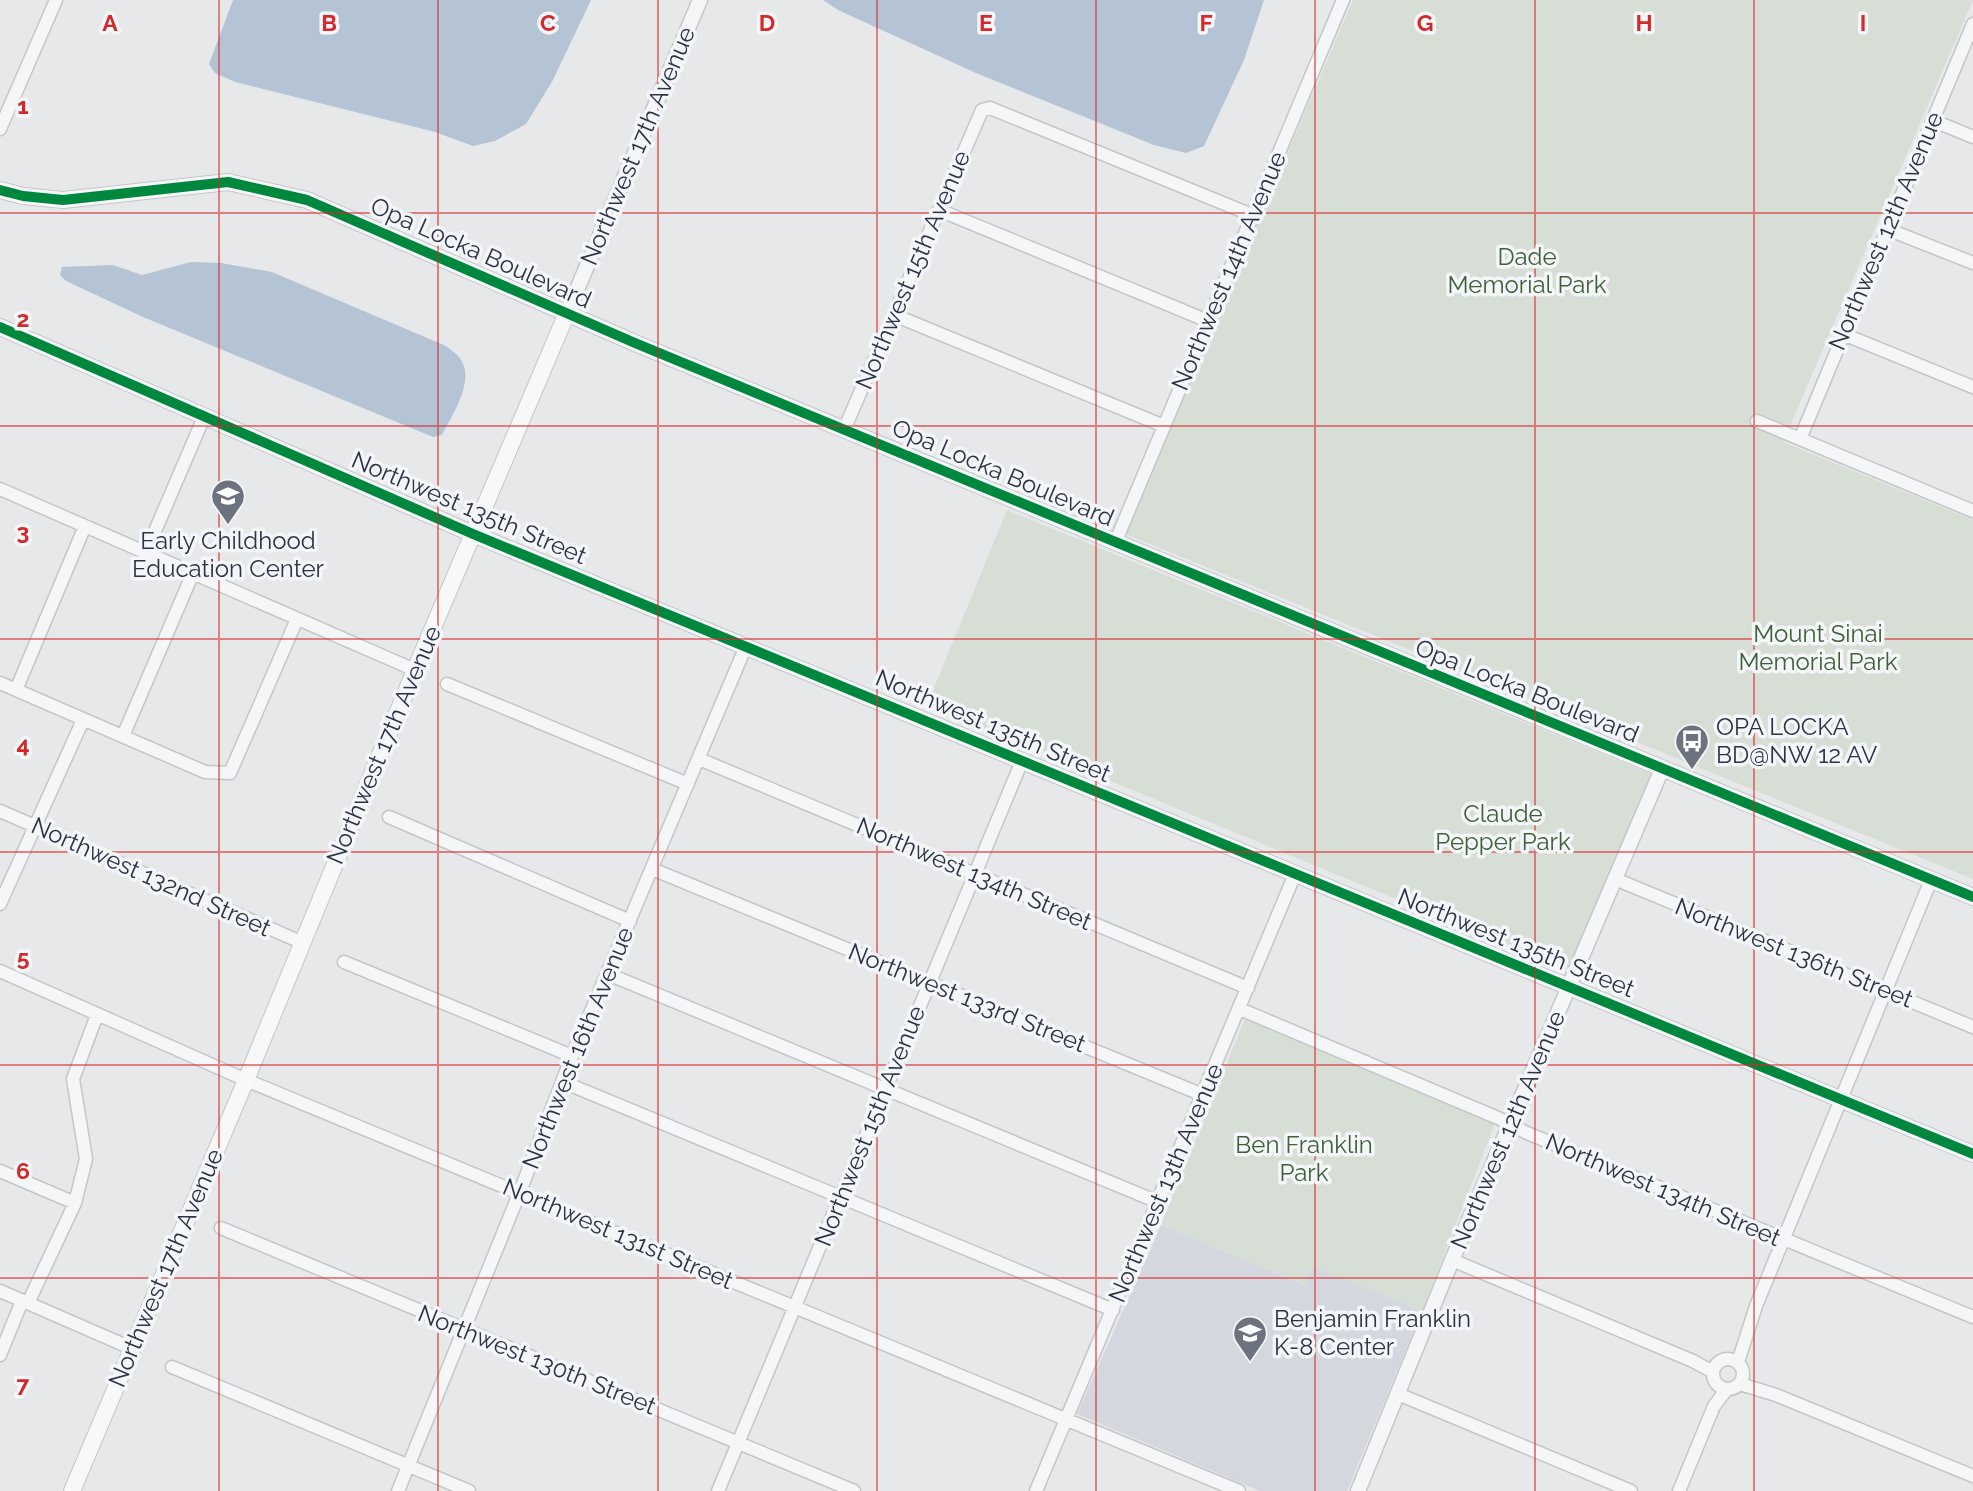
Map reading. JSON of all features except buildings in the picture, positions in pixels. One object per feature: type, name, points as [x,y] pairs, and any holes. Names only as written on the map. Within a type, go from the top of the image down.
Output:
[{"type":"main road","name":"Opa Locka Boulevard","points":[[0,190],[23,196],[62,200],[228,182],[307,200],[844,430],[1973,897]]},
{"type":"main road","name":"Northwest 17th Avenue","points":[[72,1491],[567,313]]},
{"type":"main road","name":"Northwest 135th Street","points":[[0,327],[473,534],[1973,1154]]},
{"type":"street","points":[[0,129],[56,0]]},
{"type":"street","name":"Northwest 17th Avenue","points":[[567,313],[700,0]]},
{"type":"street","name":"Northwest 14th Avenue","points":[[1115,543],[1343,0]]},
{"type":"street","name":"Northwest 12th Avenue","points":[[1800,439],[1973,24]]},
{"type":"street","name":"Northwest 15th Avenue","points":[[844,430],[982,110],[990,108],[1252,215]]},
{"type":"street","points":[[1932,120],[1973,137]]},
{"type":"street","points":[[939,210],[1208,321]]},
{"type":"street","points":[[1887,229],[1973,263]]},
{"type":"street","points":[[894,315],[1164,426]]},
{"type":"street","points":[[1843,334],[1973,387]]},
{"type":"street","points":[[146,552],[204,417]]},
{"type":"street","points":[[1757,421],[1973,511]]},
{"type":"street","points":[[0,489],[415,670]]},
{"type":"street","points":[[16,690],[85,526]]},
{"type":"street","points":[[123,736],[193,573]]},
{"type":"street","points":[[0,684],[205,772],[230,773],[297,619]]},
{"type":"street","name":"Northwest 16th Avenue","points":[[398,1491],[572,1056],[747,646]]},
{"type":"street","points":[[447,684],[688,784]]},
{"type":"street","points":[[0,904],[83,720]]},
{"type":"street","name":"Northwest 134th Street","points":[[699,759],[1248,988]]},
{"type":"street","name":"Northwest 15th Avenue","points":[[718,1491],[1022,761]]},
{"type":"street","name":"Northwest 12th Avenue","points":[[1358,1491],[1452,1261],[1662,769]]},
{"type":"street","name":"Northwest 132nd Street","points":[[0,811],[303,943]]},
{"type":"street","points":[[389,817],[630,921]]},
{"type":"street","name":"Northwest 133rd Street","points":[[652,869],[1203,1095]]},
{"type":"street","name":"Northwest 13th Avenue","points":[[1037,1491],[1295,874]]},
{"type":"street","name":"Northwest 136th Street","points":[[1615,879],[1973,1027]]},
{"type":"street","points":[[1679,1491],[1714,1406],[1718,1378],[1734,1360],[1748,1331],[1783,1239],[1931,880]]},
{"type":"street","points":[[344,962],[572,1056]]},
{"type":"street","name":"Northwest 131st Street","points":[[0,971],[246,1080],[1239,1491]]},
{"type":"street","points":[[608,974],[1158,1202]]},
{"type":"street","name":"Northwest 134th Street","points":[[1240,1009],[1973,1317]]},
{"type":"street","points":[[0,1355],[75,1203],[86,1159],[73,1079],[97,1015]]},
{"type":"street","points":[[563,1082],[1112,1310]]},
{"type":"street","points":[[0,1171],[75,1203]]},
{"type":"street","name":"Northwest 130th Street","points":[[221,1228],[854,1491]]},
{"type":"street","points":[[1452,1261],[1693,1361],[1699,1359],[1718,1378],[1768,1387],[1776,1395],[1973,1476]]},
{"type":"street","points":[[0,1292],[131,1348]]},
{"type":"street","points":[[1734,1360],[1743,1369],[1742,1381]]},
{"type":"street","points":[[172,1367],[469,1491]]},
{"type":"street","points":[[1398,1394],[1631,1491]]},
{"type":"shaded area","name":"Benjamin Franklin K-8 Center","points":[[1161,1225],[1305,1285],[1313,1266],[1422,1311],[1347,1491],[1260,1491],[1077,1414]]},
{"type":"green space","name":"Dade Memorial Park","points":[[1353,0],[1973,0],[1783,442],[1973,520],[1973,879],[1125,534]]},
{"type":"green space","name":"Claude Pepper Park","points":[[1007,510],[1653,775],[1570,971],[927,705]]},
{"type":"green space","name":"Ben Franklin Park","points":[[1245,1019],[1495,1123],[1422,1311],[1313,1266],[1306,1285],[1161,1225]]},
{"type":"water","points":[[233,0],[591,0],[553,80],[526,124],[495,141],[473,146],[435,132],[235,82],[215,73],[209,64]]},
{"type":"water","points":[[823,0],[1264,0],[1244,60],[1204,146],[1186,153],[1154,145],[976,73],[838,10]]},
{"type":"water","points":[[191,262],[221,263],[272,272],[446,346],[459,357],[465,376],[461,397],[442,435],[433,437],[143,317],[66,281],[60,275],[62,267],[113,265],[142,275]]},
{"type":"cycle path","points":[[0,190],[23,196],[63,200],[228,182],[307,200],[635,343],[1973,897]]},
{"type":"cycle path","points":[[0,327],[473,534],[1973,1154]]},
{"type":"place","name":"Early Childhood Education Center","points":[[228,526]]},
{"type":"place","name":"OPA LOCKA BD@NW 12 AV","points":[[1692,771]]},
{"type":"place","name":"Benjamin Franklin K-8 Center","points":[[1250,1363]]},
{"type":"park label","name":"Mount Sinai Memorial Park","points":[[1818,648]]}]
